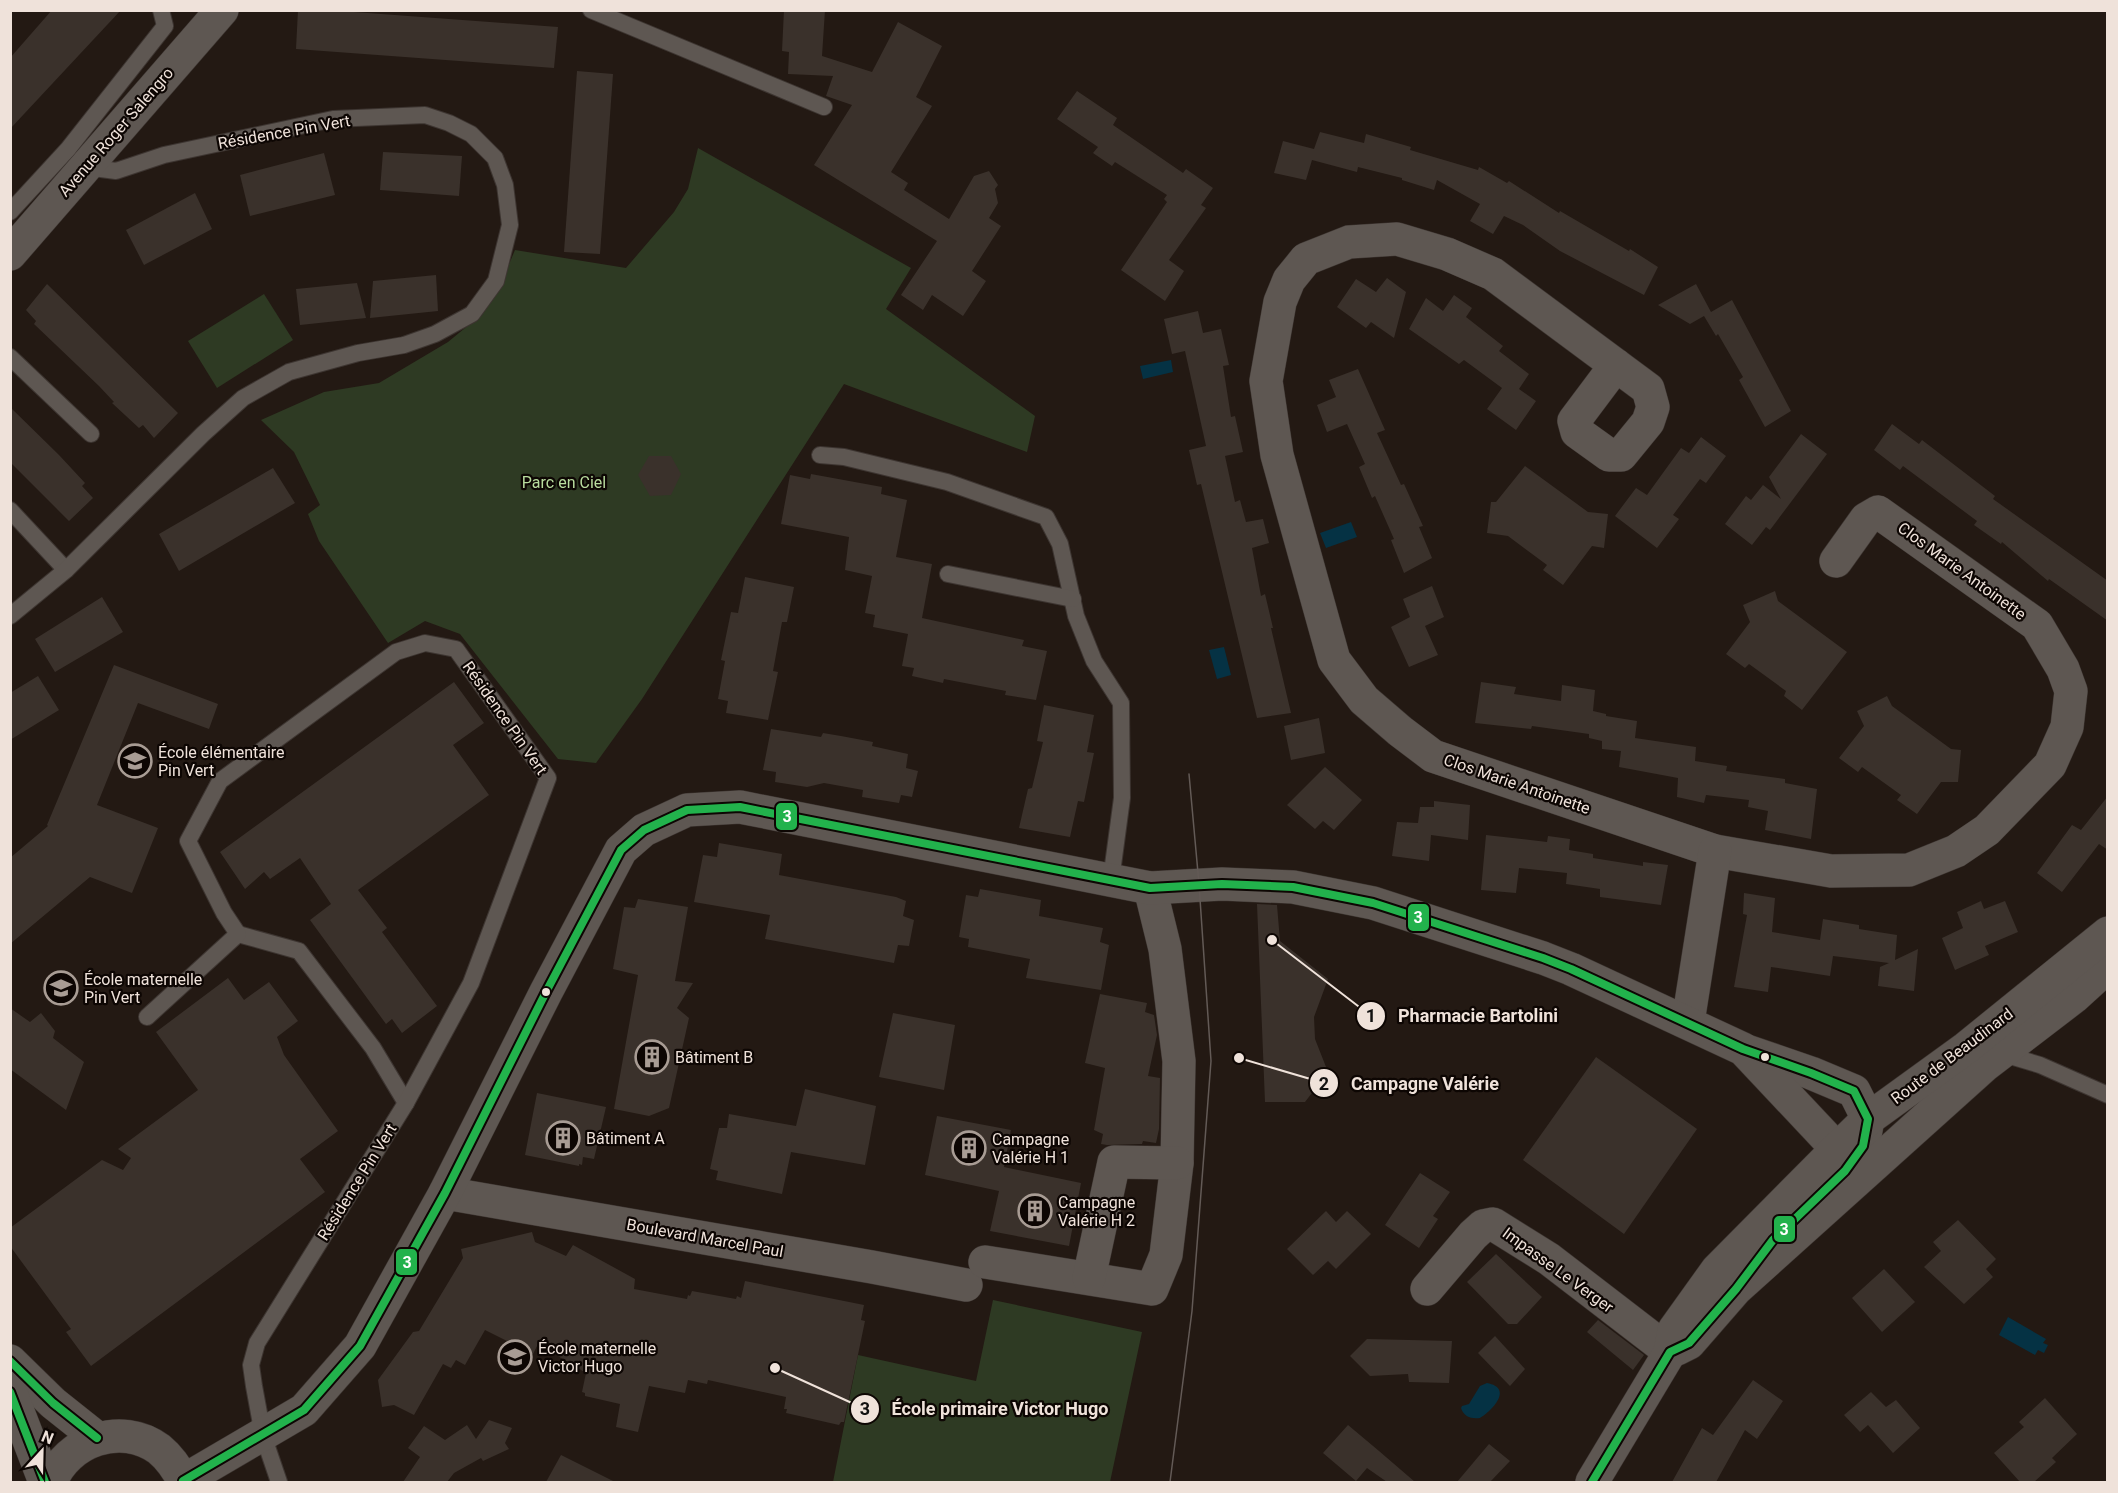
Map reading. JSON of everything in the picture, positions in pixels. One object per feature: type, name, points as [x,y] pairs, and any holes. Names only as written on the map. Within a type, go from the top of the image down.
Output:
[{"type":"street","name":"Avenue Roger Salengro","points":[[10,254],[222,10]]},
{"type":"street","name":"Clos Marie Antoinette","points":[[1616,365],[1493,274],[1447,254],[1397,238],[1349,242],[1306,259],[1289,280],[1280,302],[1266,381],[1277,455],[1334,660],[1364,700],[1433,756],[1715,851],[1831,871],[1909,870],[1956,851],[1988,830],[2050,765],[2067,727],[2071,691],[2063,669],[2037,625],[1878,512],[1866,519],[1836,561]]},
{"type":"street","points":[[51,1482],[54,1473],[65,1458],[80,1446],[97,1438],[118,1436],[139,1439],[158,1448],[173,1463],[184,1482],[304,1410],[360,1346],[445,1193],[540,1003],[621,850],[644,830],[687,810],[740,807],[1150,888],[1222,884],[1293,887],[1373,903],[1543,958],[1743,1049],[1811,1072],[1861,1105]]},
{"type":"street","points":[[1688,1022],[1715,851]]},
{"type":"street","points":[[1089,1278],[1114,1162],[1177,1163],[1179,1061],[1165,949],[1150,888]]},
{"type":"street","name":"Route de Beaudinard","points":[[1592,1482],[1670,1352],[1674,1330],[1717,1270],[1848,1150],[1861,1105],[1907,1091],[1966,1048],[2108,933]]},
{"type":"street","name":"Route de Beaudinard","points":[[1670,1352],[1689,1343],[1736,1289],[2001,1053],[2074,997],[2108,966]]},
{"type":"street","points":[[1743,1049],[1848,1150]]},
{"type":"street","points":[[1848,1150],[1903,1139]]},
{"type":"street","points":[[1736,1289],[1773,1240],[1845,1171],[1848,1150]]},
{"type":"street","name":"Boulevard Marcel Paul","points":[[445,1193],[872,1267],[1089,1278],[1152,1289],[1166,1255],[1177,1163]]},
{"type":"street","name":"Impasse Le Verger","points":[[1427,1289],[1473,1235],[1483,1226],[1493,1224],[1549,1259],[1670,1352]]},
{"type":"street","points":[[10,1361],[53,1403],[97,1438]]},
{"type":"street","points":[[10,1391],[45,1482]]},
{"type":"lane","points":[[10,212],[68,149],[165,26],[162,10]]},
{"type":"lane","points":[[591,10],[824,107]]},
{"type":"lane","name":"Résidence Pin Vert","points":[[10,616],[66,570],[203,434],[243,398],[289,372],[358,353],[404,345],[435,334],[472,314],[495,281],[510,225],[505,185],[495,158],[471,134],[425,115],[333,119],[164,155],[116,171],[101,169],[89,162]]},
{"type":"lane","points":[[10,357],[91,434]]},
{"type":"lane","points":[[820,455],[844,457],[946,482],[1046,516],[1060,544],[1076,616],[1094,661],[1122,703],[1122,798],[1111,880]]},
{"type":"lane","points":[[10,510],[66,570]]},
{"type":"lane","points":[[948,574],[1073,598]]},
{"type":"lane","name":"Résidence Pin Vert","points":[[238,934],[224,913],[188,841],[220,781],[396,652],[425,643],[456,649],[548,778],[471,983],[406,1102],[257,1343],[251,1365],[262,1435],[279,1482]]},
{"type":"lane","points":[[147,1017],[238,934],[299,951],[373,1048],[406,1102]]},
{"type":"lane","points":[[1966,1048],[2001,1053],[2040,1065],[2108,1095]]},
{"type":"green space","name":"Parc en Ciel","points":[[698,148],[911,268],[886,309],[1035,416],[1027,452],[844,384],[642,699],[596,763],[558,759],[460,634],[425,621],[388,643],[319,541],[308,514],[320,505],[294,452],[261,420],[324,392],[379,383],[448,342],[482,314],[501,283],[515,250],[626,268],[674,212],[688,189]]},
{"type":"green space","points":[[264,294],[293,340],[217,388],[188,341]]},
{"type":"green space","points":[[993,1300],[1142,1332],[1110,1482],[833,1482],[858,1355],[976,1381]]},
{"type":"water","points":[[1171,360],[1173,372],[1143,379],[1140,366]]},
{"type":"water","points":[[1351,522],[1357,537],[1326,548],[1320,533]]},
{"type":"water","points":[[1224,647],[1231,675],[1217,679],[1209,650]]},
{"type":"water","points":[[2008,1317],[2046,1339],[2043,1343],[2048,1345],[2044,1353],[2038,1350],[2035,1355],[1999,1335]]},
{"type":"water","points":[[1487,1383],[1499,1390],[1498,1400],[1480,1418],[1471,1418],[1461,1408],[1469,1404],[1480,1386]]},
{"type":"building","points":[[52,10],[121,10],[10,129],[10,58]]},
{"type":"building","points":[[298,10],[327,10],[558,27],[554,68],[296,49]]},
{"type":"building","points":[[784,10],[825,10],[822,56],[872,72],[898,22],[942,46],[916,97],[932,106],[891,172],[908,183],[904,190],[949,219],[974,176],[989,171],[998,185],[995,189],[998,203],[989,218],[1001,226],[972,271],[986,281],[963,316],[932,295],[923,310],[901,295],[937,241],[814,165],[852,105],[826,96],[833,76],[788,74],[789,52],[782,51]]},
{"type":"building","points":[[577,71],[613,74],[600,254],[564,252]]},
{"type":"building","points":[[1077,91],[1117,118],[1113,125],[1183,173],[1186,169],[1213,188],[1201,205],[1206,208],[1169,260],[1184,271],[1165,301],[1121,270],[1167,202],[1164,199],[1167,195],[1115,162],[1112,166],[1093,153],[1098,147],[1057,119]]},
{"type":"building","points":[[1320,132],[1364,143],[1366,134],[1478,170],[1479,167],[1507,183],[1509,181],[1559,213],[1560,211],[1629,251],[1630,249],[1658,267],[1644,295],[1560,251],[1523,225],[1504,216],[1493,234],[1470,221],[1480,204],[1437,180],[1434,190],[1402,180],[1402,178],[1358,167],[1357,172],[1312,160],[1306,180],[1274,173],[1283,141],[1314,149]]},
{"type":"building","points":[[383,152],[462,156],[459,196],[380,190]]},
{"type":"building","points":[[324,153],[335,195],[250,216],[240,175]]},
{"type":"building","points":[[195,193],[212,229],[144,265],[126,230]]},
{"type":"building","points":[[436,275],[438,311],[370,318],[373,281]]},
{"type":"building","points":[[1387,278],[1406,292],[1394,338],[1371,322],[1366,328],[1337,307],[1356,279],[1376,292]]},
{"type":"building","points":[[357,283],[366,318],[300,325],[296,289]]},
{"type":"building","points":[[47,284],[178,413],[154,438],[143,425],[139,428],[112,403],[114,402],[99,386],[34,324],[36,321],[26,310]]},
{"type":"building","points":[[1696,284],[1711,312],[1732,300],[1791,411],[1765,427],[1739,380],[1743,377],[1718,334],[1716,336],[1704,316],[1690,324],[1658,305]]},
{"type":"building","points":[[1454,295],[1472,308],[1466,317],[1503,346],[1499,351],[1529,374],[1519,389],[1536,401],[1516,430],[1487,409],[1502,388],[1464,360],[1459,364],[1409,329],[1426,298],[1443,311]]},
{"type":"building","points":[[1198,311],[1203,333],[1221,329],[1229,365],[1223,366],[1231,417],[1235,416],[1243,452],[1225,456],[1235,502],[1240,500],[1246,522],[1263,519],[1269,543],[1252,548],[1261,596],[1265,594],[1291,713],[1257,718],[1201,484],[1197,485],[1189,450],[1206,446],[1185,351],[1172,354],[1164,319]]},
{"type":"building","points":[[1358,369],[1385,430],[1377,433],[1423,526],[1419,527],[1432,558],[1404,573],[1391,540],[1394,539],[1375,496],[1372,498],[1359,467],[1365,464],[1347,424],[1327,432],[1317,405],[1336,397],[1329,380]]},
{"type":"building","points":[[10,407],[85,483],[82,486],[93,498],[69,521],[10,462]]},
{"type":"building","points":[[1892,424],[1919,444],[1922,440],[1995,496],[1993,499],[2108,581],[2108,621],[2049,579],[2048,581],[2002,542],[2001,544],[1974,525],[1977,521],[1903,466],[1900,470],[1874,450]]},
{"type":"building","points":[[1801,434],[1827,454],[1770,530],[1766,527],[1752,545],[1725,524],[1746,496],[1751,500],[1763,485],[1781,499],[1769,477]]},
{"type":"building","points":[[1701,437],[1726,456],[1706,483],[1700,479],[1673,515],[1679,519],[1657,548],[1615,516],[1636,488],[1647,495],[1681,448],[1689,453]]},
{"type":"building","points":[[649,456],[671,456],[681,474],[671,495],[650,496],[638,475]]},
{"type":"building","points":[[1525,466],[1588,512],[1608,514],[1604,548],[1592,546],[1563,585],[1543,570],[1547,565],[1508,536],[1487,533],[1491,502],[1496,502]]},
{"type":"building","points":[[273,468],[295,503],[179,571],[159,534]]},
{"type":"building","points":[[811,474],[882,487],[881,494],[907,500],[896,557],[932,564],[922,618],[1024,640],[1022,646],[1047,651],[1036,700],[1005,695],[1006,691],[944,679],[943,683],[912,676],[914,668],[902,666],[908,634],[873,627],[875,615],[865,613],[872,576],[845,570],[849,537],[781,524],[790,475],[810,479]]},
{"type":"building","points":[[745,577],[794,587],[787,622],[782,622],[773,671],[778,672],[768,720],[726,713],[728,701],[718,699],[725,661],[721,660],[731,612],[738,613]]},
{"type":"building","points":[[1432,586],[1444,617],[1425,626],[1438,655],[1409,667],[1391,627],[1410,617],[1403,599]]},
{"type":"building","points":[[1775,591],[1778,601],[1847,652],[1802,710],[1784,696],[1786,691],[1749,664],[1745,668],[1726,654],[1750,622],[1743,605]]},
{"type":"building","points":[[102,597],[123,632],[55,672],[35,639]]},
{"type":"building","points":[[114,665],[218,704],[209,729],[138,703],[97,805],[158,828],[132,893],[90,877],[10,944],[10,858],[48,826]]},
{"type":"building","points":[[38,676],[59,710],[10,740],[10,693]]},
{"type":"building","points":[[454,682],[484,723],[453,745],[489,795],[358,890],[387,928],[382,932],[437,1006],[402,1033],[392,1019],[386,1024],[310,920],[331,904],[300,858],[270,879],[264,872],[245,889],[220,852]]},
{"type":"building","points":[[1481,682],[1516,687],[1514,694],[1561,701],[1562,685],[1595,690],[1593,711],[1606,714],[1606,716],[1637,721],[1635,738],[1696,747],[1695,761],[1727,766],[1726,771],[1785,779],[1785,783],[1817,789],[1811,839],[1765,830],[1768,811],[1748,807],[1749,800],[1706,795],[1704,803],[1677,797],[1678,778],[1619,767],[1621,751],[1602,749],[1602,741],[1589,738],[1589,734],[1532,726],[1531,729],[1475,723]]},
{"type":"building","points":[[1887,696],[1892,706],[1951,749],[1961,750],[1958,782],[1941,782],[1917,814],[1897,800],[1901,795],[1862,767],[1858,772],[1839,758],[1864,726],[1857,711]]},
{"type":"building","points":[[1044,705],[1094,715],[1087,752],[1094,753],[1084,802],[1078,801],[1070,837],[1019,828],[1028,789],[1032,788],[1043,742],[1037,741]]},
{"type":"building","points":[[1319,718],[1325,753],[1291,760],[1284,726]]},
{"type":"building","points":[[771,729],[821,737],[823,733],[841,736],[873,742],[872,746],[908,754],[906,768],[918,771],[912,797],[901,795],[899,803],[862,797],[863,790],[824,783],[807,787],[775,782],[776,772],[763,770]]},
{"type":"building","points":[[1325,767],[1362,800],[1334,830],[1323,821],[1315,829],[1287,805]]},
{"type":"building","points":[[2108,796],[2108,850],[2099,844],[2062,892],[2037,873],[2072,825],[2081,830]]},
{"type":"building","points":[[1434,801],[1470,805],[1468,840],[1431,835],[1429,861],[1392,856],[1397,822],[1418,823],[1420,807],[1434,807]]},
{"type":"building","points":[[1486,835],[1547,842],[1548,836],[1570,839],[1569,850],[1593,854],[1593,858],[1643,866],[1643,862],[1668,865],[1661,905],[1600,897],[1600,889],[1566,884],[1567,873],[1519,868],[1516,893],[1481,890]]},
{"type":"building","points":[[719,843],[782,854],[779,875],[896,897],[906,901],[903,916],[914,920],[909,946],[898,945],[894,963],[765,939],[770,915],[694,902],[703,855],[717,857]]},
{"type":"building","points":[[980,889],[1041,900],[1039,916],[1103,928],[1100,942],[1109,945],[1101,990],[1026,978],[1030,959],[968,947],[969,939],[959,937],[966,895],[978,897]]},
{"type":"building","points":[[1744,893],[1775,898],[1772,932],[1820,940],[1823,919],[1859,925],[1859,929],[1897,935],[1895,960],[1918,949],[1914,991],[1878,986],[1880,967],[1889,963],[1833,956],[1830,976],[1771,967],[1768,992],[1734,987],[1747,915],[1743,914]]},
{"type":"building","name":"Bâtiment B","points":[[638,899],[688,907],[675,981],[693,983],[677,1008],[689,1018],[669,1108],[649,1116],[614,1109],[638,975],[613,969],[624,907],[635,908]]},
{"type":"building","points":[[1981,901],[1984,909],[2005,901],[2018,932],[1985,946],[1989,955],[1955,970],[1942,938],[1963,928],[1957,912]]},
{"type":"building","points":[[1257,904],[1277,905],[1280,941],[1328,979],[1314,1017],[1315,1039],[1328,1072],[1305,1102],[1265,1102]]},
{"type":"building","points":[[228,978],[244,1000],[269,982],[298,1021],[277,1037],[284,1055],[338,1131],[300,1159],[325,1192],[91,1366],[66,1332],[71,1329],[10,1246],[10,1228],[102,1160],[123,1170],[131,1158],[118,1149],[198,1090],[156,1032]]},
{"type":"building","points":[[1100,994],[1147,1003],[1145,1012],[1154,1015],[1157,1035],[1148,1076],[1160,1078],[1159,1129],[1156,1143],[1143,1141],[1142,1144],[1101,1144],[1103,1134],[1094,1130],[1105,1068],[1085,1063]]},
{"type":"building","points":[[10,1008],[30,1022],[41,1013],[55,1031],[53,1038],[84,1062],[66,1110],[10,1069]]},
{"type":"building","points":[[893,1013],[955,1025],[944,1090],[879,1077]]},
{"type":"building","points":[[1596,1057],[1697,1129],[1624,1234],[1523,1160]]},
{"type":"building","points":[[805,1089],[876,1106],[865,1165],[791,1152],[782,1194],[716,1180],[718,1171],[710,1169],[719,1128],[727,1128],[729,1114],[796,1126]]},
{"type":"building","name":"Bâtiment A","points":[[537,1093],[606,1107],[594,1159],[583,1157],[582,1165],[579,1164],[579,1166],[525,1155]]},
{"type":"building","points":[[937,1116],[1011,1130],[1004,1167],[1081,1183],[1069,1246],[990,1231],[999,1191],[925,1175]]},
{"type":"building","points":[[1420,1173],[1450,1192],[1433,1216],[1438,1219],[1419,1248],[1385,1225]]},
{"type":"building","points":[[1326,1211],[1336,1222],[1347,1211],[1371,1234],[1336,1269],[1328,1261],[1313,1275],[1287,1249]]},
{"type":"building","points":[[1958,1220],[1996,1259],[1986,1269],[1993,1277],[1964,1304],[1924,1267],[1941,1251],[1933,1242]]},
{"type":"building","points":[[532,1232],[535,1242],[566,1256],[573,1245],[635,1279],[634,1289],[687,1299],[692,1291],[736,1299],[737,1296],[741,1298],[745,1281],[864,1305],[861,1320],[865,1321],[844,1422],[839,1425],[786,1413],[787,1409],[784,1409],[786,1397],[708,1380],[707,1384],[688,1380],[685,1393],[649,1386],[638,1432],[616,1427],[620,1404],[585,1396],[582,1392],[586,1373],[538,1344],[533,1354],[485,1330],[465,1365],[456,1360],[451,1368],[443,1364],[414,1415],[394,1405],[382,1407],[378,1380],[413,1332],[419,1331],[463,1258],[461,1249]]},
{"type":"building","points":[[1496,1254],[1542,1297],[1517,1324],[1508,1324],[1467,1282]]},
{"type":"building","points":[[1884,1269],[1915,1302],[1882,1332],[1852,1298]]},
{"type":"building","points":[[1598,1320],[1644,1355],[1633,1370],[1587,1332]]},
{"type":"building","points":[[1495,1336],[1525,1369],[1510,1386],[1478,1353]]},
{"type":"building","points":[[1367,1339],[1452,1341],[1449,1383],[1409,1382],[1408,1374],[1370,1376],[1350,1356]]},
{"type":"building","points":[[1753,1380],[1783,1401],[1757,1439],[1745,1430],[1716,1482],[1672,1482],[1702,1428],[1713,1435]]},
{"type":"building","points":[[1871,1392],[1886,1407],[1896,1400],[1920,1428],[1893,1453],[1868,1425],[1860,1432],[1844,1415]]},
{"type":"building","points":[[2045,1398],[2077,1434],[2052,1458],[2056,1462],[2034,1482],[2020,1482],[1994,1453],[2024,1427],[2019,1422]]},
{"type":"building","points":[[489,1420],[512,1428],[505,1443],[509,1449],[483,1461],[481,1458],[454,1473],[447,1482],[403,1482],[420,1457],[408,1448],[424,1426],[445,1440],[467,1425],[476,1439]]},
{"type":"building","points":[[1348,1425],[1415,1482],[1387,1482],[1367,1468],[1356,1481],[1323,1453]]},
{"type":"building","points":[[1489,1444],[1510,1461],[1490,1482],[1457,1482]]},
{"type":"building","points":[[561,1455],[615,1482],[546,1482]]},
{"type":"tram line","points":[[1170,1482],[1192,1311],[1211,1061],[1189,774]]},
{"type":"transit line","name":"3","points":[[183,1481],[304,1410],[360,1346],[445,1193],[546,992],[621,850],[644,830],[687,810],[740,807],[1150,888],[1222,884],[1293,887],[1373,903],[1543,958],[1743,1049],[1854,1091],[1868,1119],[1863,1146],[1845,1171],[1773,1240],[1736,1289],[1689,1343],[1670,1352],[1592,1482]]},
{"type":"transit line","name":"3","points":[[10,1361],[53,1403],[97,1438]]},
{"type":"transit line","name":"3","points":[[10,1392],[45,1482]]},
{"type":"place","name":"École élémentaire Pin Vert","points":[[135,761]]},
{"type":"place","name":"Pharmacie Bartolini","points":[[1272,940]]},
{"type":"place","name":"École maternelle Pin Vert","points":[[61,988]]},
{"type":"place","name":"Bâtiment B","points":[[652,1057]]},
{"type":"place","name":"Campagne Valérie","points":[[1239,1058]]},
{"type":"place","name":"Bâtiment A","points":[[563,1138]]},
{"type":"place","name":"Campagne Valérie H 1","points":[[969,1148]]},
{"type":"place","name":"Campagne Valérie H 2","points":[[1035,1211]]},
{"type":"place","name":"École maternelle Victor Hugo","points":[[515,1357]]},
{"type":"place","name":"École primaire Victor Hugo","points":[[775,1368]]}]
